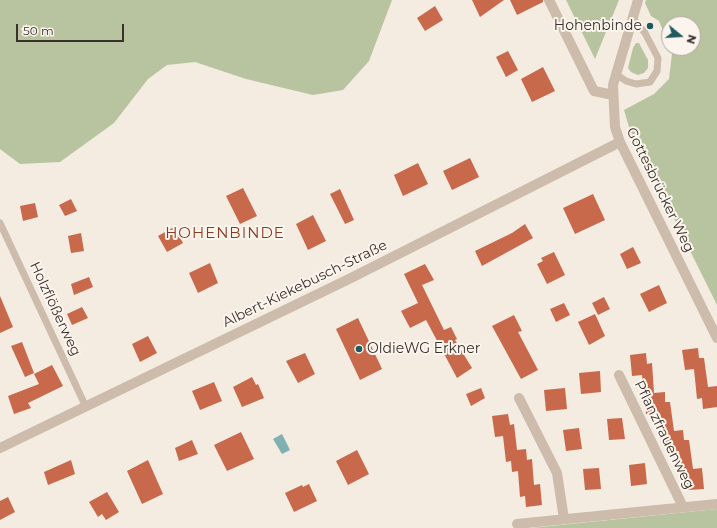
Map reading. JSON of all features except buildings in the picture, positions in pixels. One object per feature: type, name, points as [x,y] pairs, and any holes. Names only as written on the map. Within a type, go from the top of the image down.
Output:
[{"type":"street","points":[[548,0],[594,92],[613,95]]},
{"type":"street","name":"Gottesbrücker Weg","points":[[638,0],[616,74],[613,95],[615,127],[620,142],[717,338]]},
{"type":"street","name":"Albert-Kiekebusch-Straße","points":[[0,448],[349,279],[620,142]]},
{"type":"street","name":"Pflanzfrauenweg","points":[[619,375],[683,508]]},
{"type":"street","points":[[519,398],[557,473],[564,519]]},
{"type":"street","name":"Pflanzfrauenweg","points":[[517,524],[717,504]]},
{"type":"lane","points":[[616,74],[626,81],[636,84],[650,82],[657,71],[658,58],[645,33],[632,17]]},
{"type":"lane","name":"Holzflößerweg","points":[[0,223],[85,406]]},
{"type":"green space","points":[[0,0],[392,0],[369,61],[343,90],[313,95],[246,79],[195,62],[167,65],[148,79],[114,123],[60,162],[20,164],[0,149]]},
{"type":"green space","points":[[566,0],[619,0],[595,59]]},
{"type":"green space","points":[[646,0],[717,0],[717,305],[630,130],[624,110],[654,94],[669,79],[672,56],[701,56],[701,16],[661,16],[661,26],[659,21],[651,16],[645,3]]},
{"type":"green space","points":[[636,43],[639,43],[648,60],[648,68],[644,73],[638,75],[631,72],[628,68],[633,48]]},
{"type":"green space","points":[[717,509],[717,528],[531,528]]},
{"type":"water","points":[[282,434],[290,450],[282,454],[273,439]]},
{"type":"place","name":"Hohenbinde","points":[[650,26]]},
{"type":"place","name":"OldieWG Erkner","points":[[359,349]]},
{"type":"district","name":"HOHENBINDE","points":[[225,234]]}]
